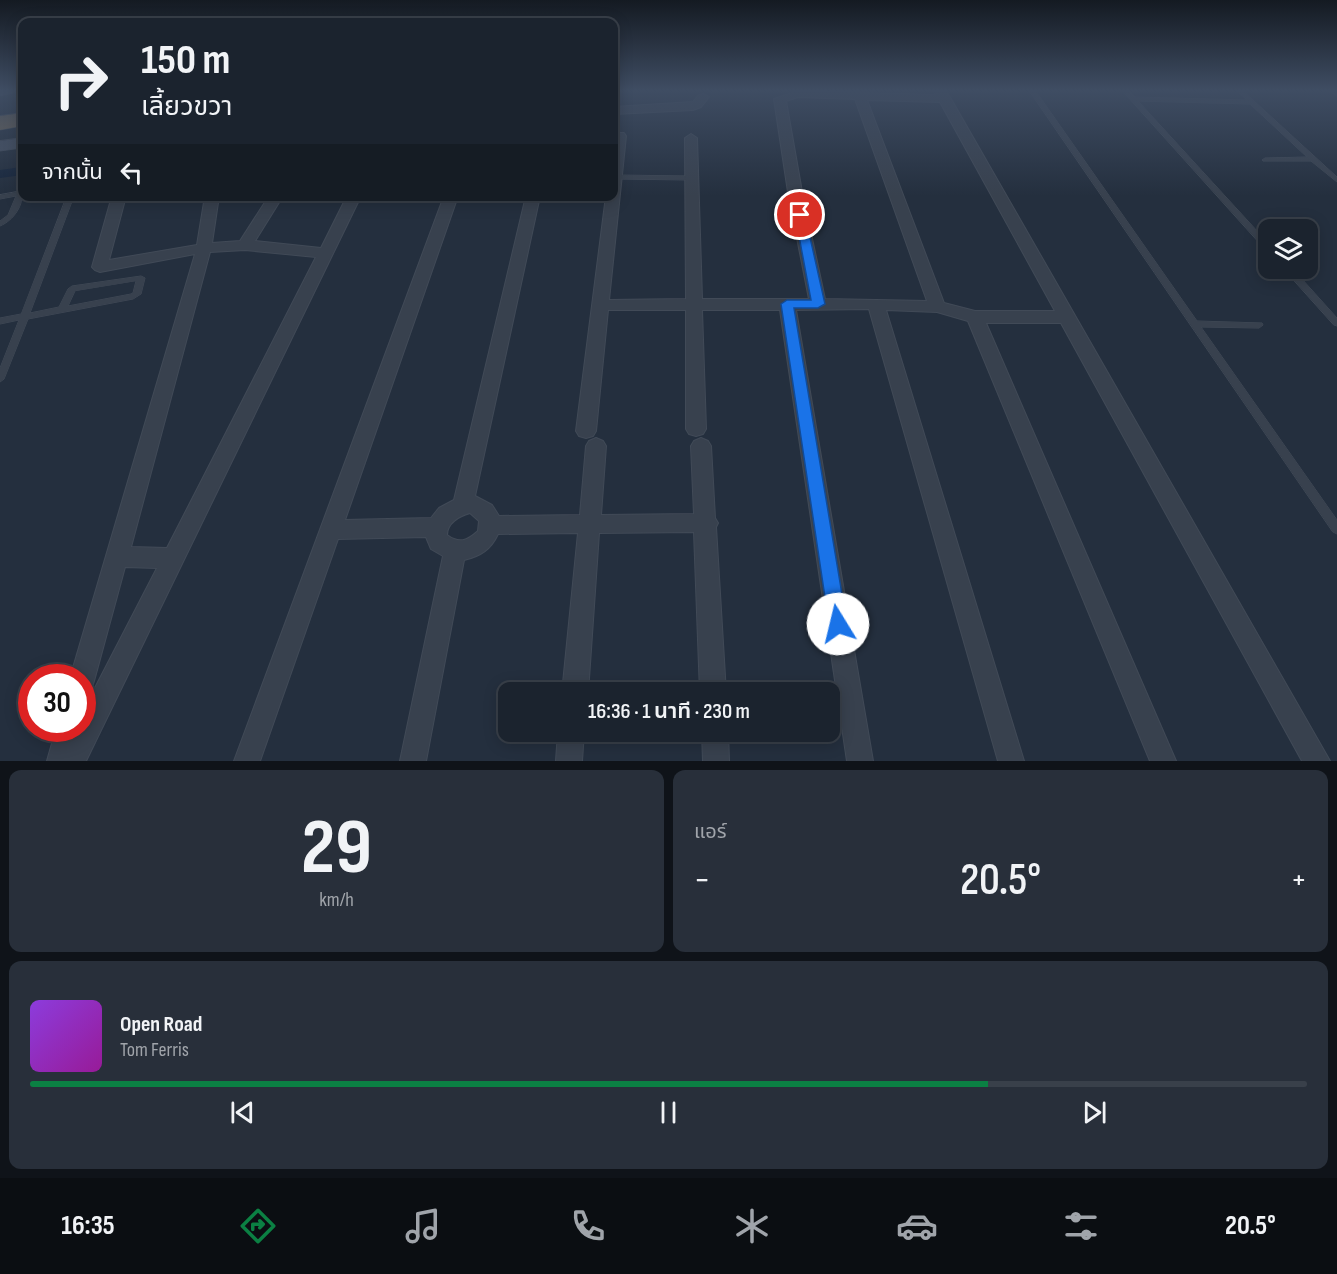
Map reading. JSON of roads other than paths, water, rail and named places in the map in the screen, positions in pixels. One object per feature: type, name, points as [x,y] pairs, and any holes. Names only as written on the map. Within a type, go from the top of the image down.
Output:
[{"type":"main road","points":[[0,146],[18,144]]},
{"type":"street","points":[[785,126],[818,304]]},
{"type":"street","points":[[871,126],[937,307]]},
{"type":"street","points":[[959,126],[1317,761]]},
{"type":"street","points":[[618,152],[620,136]]},
{"type":"street","points":[[691,138],[699,438],[706,523],[713,682]]},
{"type":"street","points":[[118,201],[100,267],[204,249],[245,245],[325,253]]},
{"type":"street","points":[[87,664],[204,249],[211,201]]},
{"type":"street","points":[[245,245],[273,201]]},
{"type":"street","points":[[72,761],[351,201]]},
{"type":"street","points":[[247,761],[449,201]]},
{"type":"street","points":[[463,505],[531,201]]},
{"type":"street","points":[[576,682],[590,524],[591,439],[600,305],[612,201]]},
{"type":"street","points":[[787,304],[860,761]]},
{"type":"street","points":[[600,305],[876,304],[937,307],[975,317],[1069,317]]},
{"type":"street","points":[[876,304],[1011,761]]},
{"type":"street","points":[[975,317],[1163,761]]},
{"type":"street","points":[[472,504],[484,508],[489,514],[492,525],[482,542],[473,548],[456,551],[440,542],[437,527],[449,511],[463,505],[472,504]]},
{"type":"street","points":[[492,525],[706,523]]},
{"type":"street","points":[[331,530],[437,527]]},
{"type":"street","points":[[413,761],[456,551]]},
{"type":"street","points":[[118,557],[173,558]]},
{"type":"street","points":[[60,761],[65,742]]},
{"type":"street","points":[[569,761],[571,742]]},
{"type":"street","points":[[715,742],[716,761]]},
{"type":"lane","points":[[1057,126],[1337,529]]},
{"type":"lane","points":[[1158,126],[1258,236]]},
{"type":"lane","points":[[1277,126],[1337,180]]},
{"type":"lane","points":[[1265,160],[1313,159]]},
{"type":"lane","points":[[618,177],[691,178]]},
{"type":"lane","points":[[0,197],[18,194]]},
{"type":"lane","points":[[0,224],[11,216],[18,201]]},
{"type":"lane","points":[[0,379],[69,201]]},
{"type":"lane","points":[[0,321],[135,295],[141,278],[74,288],[69,292],[62,309]]},
{"type":"lane","points":[[1297,279],[1337,323]]},
{"type":"lane","points":[[1194,324],[1259,325]]},
{"type":"waterway","points":[[0,174],[18,172]]}]
